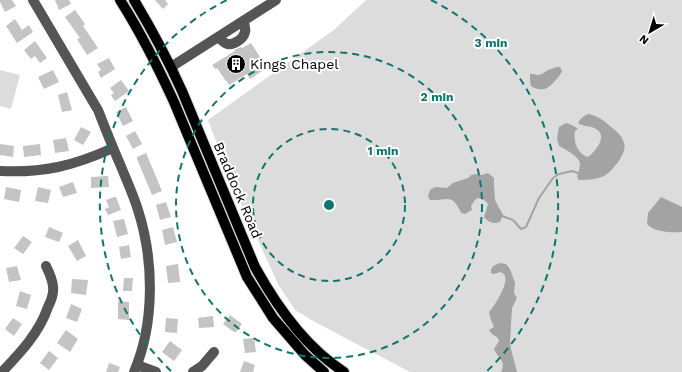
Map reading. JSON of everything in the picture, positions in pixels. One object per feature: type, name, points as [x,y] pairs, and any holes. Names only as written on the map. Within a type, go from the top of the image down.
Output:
[{"type":"main road","name":"Braddock Road","points":[[120,0],[149,50],[174,102],[248,278],[273,318],[305,355],[324,372]]},
{"type":"main road","name":"Braddock Road","points":[[134,0],[171,67],[255,267],[264,284],[283,313],[298,331],[322,355],[344,372]]},
{"type":"street","points":[[33,0],[98,110],[138,210],[145,234],[149,259],[150,286],[148,313],[143,343],[135,369],[156,372]]},
{"type":"street","points":[[171,67],[276,0]]},
{"type":"street","points":[[218,37],[224,43],[231,45],[242,39],[246,31],[243,21]]},
{"type":"street","points":[[0,171],[38,171],[57,168],[82,161],[113,148]]},
{"type":"street","points":[[2,372],[29,343],[45,316],[53,287],[51,276],[46,266]]},
{"type":"street","points":[[193,372],[202,366],[214,352]]},
{"type":"shaded area","points":[[366,0],[682,0],[682,372],[410,372],[295,310],[278,284],[234,188],[208,120],[335,29]]},
{"type":"shaded area","points":[[560,67],[562,71],[557,79],[549,86],[544,89],[540,89],[531,86],[530,74],[542,74]]},
{"type":"shaded area","points":[[0,70],[20,75],[11,109],[0,106]]},
{"type":"shaded area","points":[[589,114],[603,120],[617,131],[622,138],[625,147],[622,156],[607,174],[595,179],[579,180],[577,177],[580,167],[578,159],[559,146],[557,139],[559,127],[566,123],[574,126],[578,129],[575,131],[575,143],[581,153],[588,157],[598,146],[601,138],[601,134],[592,127],[578,123],[582,117]]},
{"type":"shaded area","points":[[488,173],[494,178],[495,200],[503,215],[500,222],[491,222],[484,217],[488,204],[482,199],[478,198],[475,200],[471,206],[472,210],[465,214],[461,213],[458,206],[452,200],[430,200],[428,196],[430,190],[435,187],[447,188],[453,183],[468,178],[471,175],[482,175]]},
{"type":"shaded area","points":[[661,197],[682,207],[682,232],[658,230],[647,224],[648,213]]},
{"type":"shaded area","points":[[500,263],[506,264],[510,269],[515,283],[514,293],[517,298],[512,308],[510,342],[517,372],[501,372],[503,365],[494,349],[499,341],[498,338],[489,330],[494,327],[489,312],[500,295],[505,280],[505,275],[501,272],[493,274],[491,273],[491,270],[493,266]]},
{"type":"building","points":[[0,0],[12,0],[16,6],[5,12]]},
{"type":"building","points":[[55,0],[69,0],[71,4],[59,10]]},
{"type":"building","points":[[155,0],[165,0],[168,4],[163,9]]},
{"type":"building","points":[[75,10],[85,24],[83,26],[98,48],[87,55],[77,39],[80,38],[65,17]]},
{"type":"building","points":[[15,19],[22,30],[29,25],[33,32],[17,43],[6,26]]},
{"type":"building","points":[[35,41],[47,58],[40,63],[35,56],[31,59],[24,50]]},
{"type":"building","name":"Kings Chapel","points":[[251,43],[260,57],[255,60],[262,71],[250,79],[247,74],[229,85],[217,68],[215,69],[212,65],[235,51],[234,50]]},
{"type":"building","points":[[109,58],[115,69],[101,78],[98,72],[101,70],[97,64]]},
{"type":"building","points":[[53,70],[59,82],[44,89],[38,77]]},
{"type":"building","points":[[121,80],[129,91],[115,101],[111,95],[114,93],[110,88]]},
{"type":"building","points":[[67,92],[72,110],[62,112],[58,95]]},
{"type":"building","points":[[126,107],[133,121],[123,126],[116,112]]},
{"type":"building","points":[[81,127],[91,132],[83,145],[74,140]]},
{"type":"building","points":[[135,131],[142,144],[133,149],[126,136]]},
{"type":"building","points":[[66,138],[69,151],[55,153],[53,140]]},
{"type":"building","points":[[0,144],[14,146],[13,157],[0,155]]},
{"type":"building","points":[[40,144],[41,155],[24,157],[23,146]]},
{"type":"building","points":[[146,153],[162,191],[152,195],[137,159],[137,157]]},
{"type":"building","points":[[108,176],[109,187],[91,188],[91,177]]},
{"type":"building","points":[[73,182],[77,193],[63,197],[59,187]]},
{"type":"building","points":[[6,187],[21,190],[19,202],[4,199]]},
{"type":"building","points":[[38,187],[51,190],[48,203],[35,201]]},
{"type":"building","points":[[116,197],[121,210],[108,215],[105,209],[109,207],[106,200]]},
{"type":"building","points":[[166,202],[171,217],[160,220],[156,205]]},
{"type":"building","points":[[124,219],[128,234],[117,237],[113,221]]},
{"type":"building","points":[[49,227],[63,233],[59,242],[45,237]]},
{"type":"building","points":[[173,227],[177,242],[165,245],[162,230]]},
{"type":"building","points":[[23,236],[32,242],[23,254],[14,248]]},
{"type":"building","points":[[78,240],[86,256],[77,261],[68,246]]},
{"type":"building","points":[[129,245],[131,257],[121,259],[119,247]]},
{"type":"building","points":[[178,264],[180,282],[168,283],[166,266]]},
{"type":"building","points":[[17,266],[21,280],[9,282],[6,268]]},
{"type":"building","points":[[124,278],[133,278],[132,291],[123,291]]},
{"type":"building","points":[[72,279],[88,280],[86,295],[71,293]]},
{"type":"building","points":[[20,291],[31,295],[27,309],[16,306]]},
{"type":"building","points":[[118,301],[129,302],[129,320],[118,319]]},
{"type":"building","points":[[71,304],[82,309],[77,322],[66,318]]},
{"type":"building","points":[[230,315],[242,324],[236,332],[223,324]]},
{"type":"building","points":[[213,316],[214,327],[199,328],[198,318]]},
{"type":"building","points":[[13,318],[22,324],[14,336],[5,329]]},
{"type":"building","points":[[166,318],[178,319],[177,333],[165,332]]},
{"type":"building","points":[[66,330],[78,339],[70,352],[57,343]]},
{"type":"building","points":[[254,338],[256,352],[245,353],[243,339]]},
{"type":"building","points":[[170,341],[182,350],[174,361],[162,352]]},
{"type":"building","points":[[49,351],[58,358],[49,370],[40,363]]},
{"type":"building","points":[[244,361],[255,365],[253,372],[240,372]]},
{"type":"building","points":[[109,363],[120,367],[118,372],[106,372]]},
{"type":"waterway","points":[[502,216],[513,220],[521,229],[526,227],[539,198],[553,178],[559,174],[572,171],[578,173]]},
{"type":"place","name":"Kings Chapel","points":[[236,64]]}]
